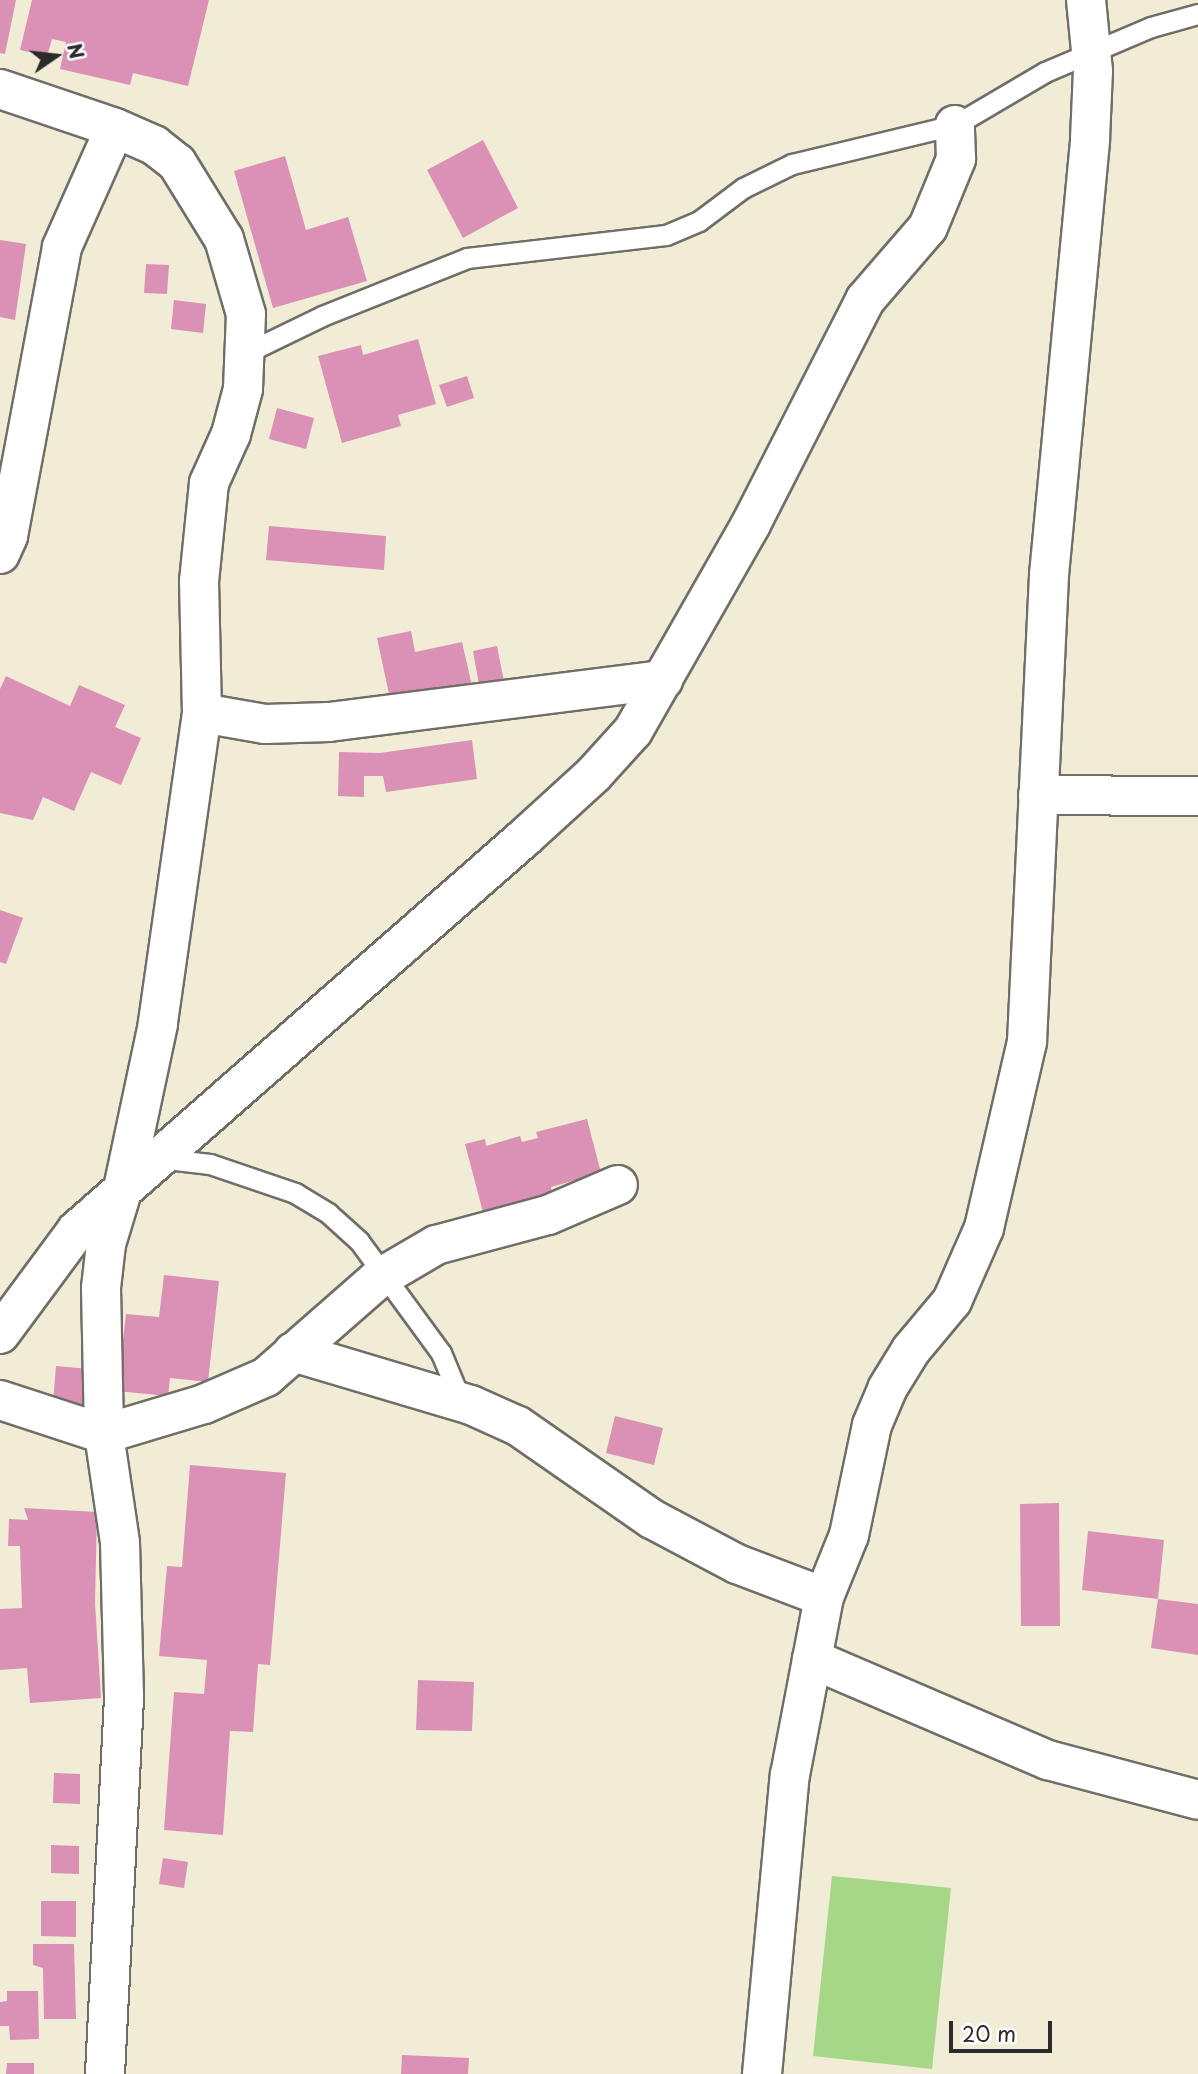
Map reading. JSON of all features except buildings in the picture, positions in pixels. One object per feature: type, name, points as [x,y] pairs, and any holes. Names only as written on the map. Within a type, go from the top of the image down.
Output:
[{"type":"street","points":[[762,2074],[790,1775],[824,1597],[849,1535],[868,1438],[887,1389],[911,1349],[952,1301],[987,1216],[1027,1042],[1049,575],[1090,139],[1091,54],[1086,0]]},
{"type":"street","points":[[0,89],[115,128],[170,157],[196,189],[238,275],[246,314],[247,352],[231,434],[209,483],[199,581],[202,713],[158,1024],[123,1188],[106,1244],[101,1288],[104,1434],[120,1543],[124,1699],[105,2074]]},
{"type":"street","points":[[0,1334],[77,1230],[594,774],[633,731],[751,524],[865,300],[928,228],[956,159],[955,125]]},
{"type":"street","points":[[0,554],[8,536],[62,247],[115,128]]},
{"type":"street","points":[[202,713],[265,724],[329,722],[663,680]]},
{"type":"street","points":[[1038,795],[1198,796]]},
{"type":"street","points":[[0,1400],[104,1434],[204,1404],[266,1377],[385,1275],[436,1245],[548,1215],[618,1185]]},
{"type":"street","points":[[293,1352],[461,1401],[518,1426],[652,1519],[737,1564],[824,1597]]},
{"type":"street","points":[[811,1659],[1048,1760],[1198,1800]]},
{"type":"lane","points":[[247,352],[322,316],[467,258],[666,235],[699,221],[743,188],[792,164],[955,125],[1045,72],[1151,27],[1198,14]]},
{"type":"lane","points":[[157,1158],[210,1164],[295,1193],[328,1213],[385,1275],[441,1353],[461,1401]]},
{"type":"green space","points":[[832,1876],[951,1888],[932,2069],[813,2056]]}]
